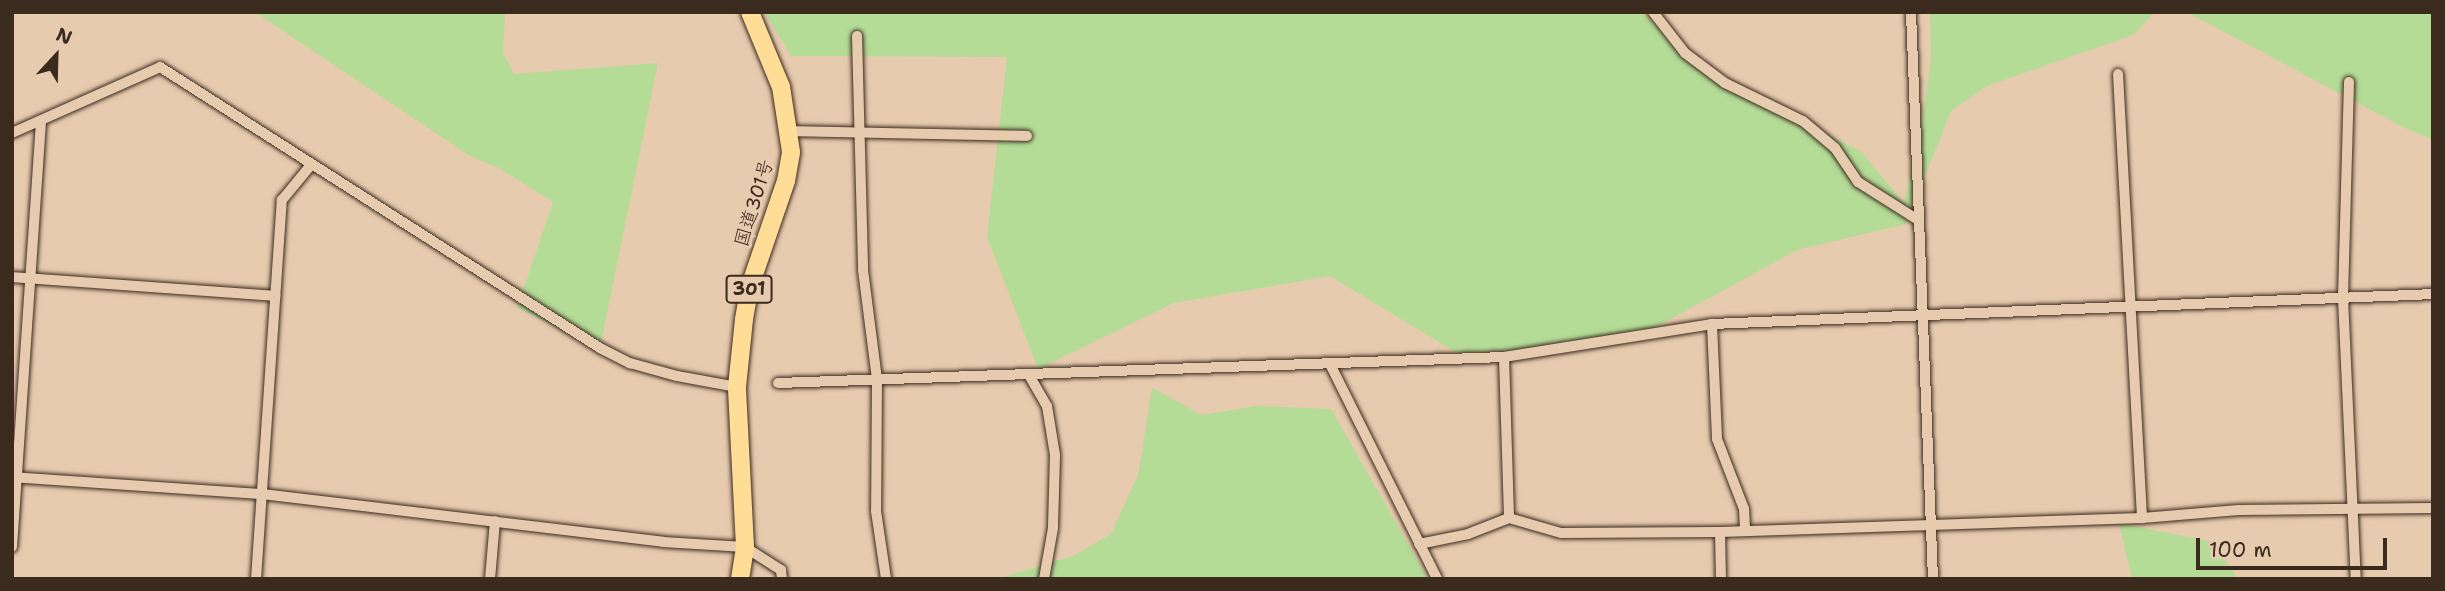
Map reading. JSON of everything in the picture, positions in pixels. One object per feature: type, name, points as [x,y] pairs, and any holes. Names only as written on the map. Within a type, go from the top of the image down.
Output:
[{"type":"highway","name":"国道301号","points":[[740,579],[745,547],[737,387],[750,285],[786,181],[790,131],[781,87],[750,12]]},
{"type":"street","points":[[1653,12],[1685,53],[1725,83],[1803,121],[1835,148],[1858,182],[1918,220]]},
{"type":"street","points":[[1911,12],[1933,579]]},
{"type":"street","points":[[857,36],[863,270],[877,380],[876,511],[886,579]]},
{"type":"street","points":[[12,133],[160,66],[600,348],[666,373],[737,387]]},
{"type":"street","points":[[2119,74],[2142,518]]},
{"type":"street","points":[[2349,82],[2343,298],[2356,579]]},
{"type":"street","points":[[12,547],[41,121]]},
{"type":"street","points":[[790,131],[858,129],[1027,136]]},
{"type":"street","points":[[256,579],[282,200],[311,165]]},
{"type":"street","points":[[12,277],[275,296]]},
{"type":"street","points":[[778,383],[1504,357],[1712,324],[2433,294]]},
{"type":"street","points":[[1712,324],[1717,439],[1744,509],[1745,528]]},
{"type":"street","points":[[1504,357],[1509,518]]},
{"type":"street","points":[[1330,364],[1437,579]]},
{"type":"street","points":[[1029,375],[1047,406],[1055,455],[1053,528],[1044,579]]},
{"type":"street","points":[[15,477],[262,494],[745,547],[781,570],[782,579]]},
{"type":"street","points":[[1419,544],[1468,534],[1509,518],[1561,533],[1720,532],[1745,528],[2142,518],[2239,510],[2433,508]]},
{"type":"street","points":[[490,579],[495,521]]},
{"type":"street","points":[[1720,532],[1721,579]]},
{"type":"green space","points":[[255,12],[505,12],[503,53],[514,74],[658,63],[600,348],[517,308],[553,202],[499,168],[470,156]]},
{"type":"green space","points":[[764,12],[1641,12],[1696,61],[1861,152],[1904,203],[1921,131],[1931,57],[1930,12],[2155,12],[2133,35],[1987,86],[1951,111],[1906,224],[1797,250],[1623,345],[1457,353],[1330,276],[1174,303],[1038,369],[987,237],[1007,57],[791,56]]},
{"type":"green space","points":[[2187,12],[2433,12],[2433,140],[2401,126]]},
{"type":"green space","points":[[1152,388],[1202,415],[1256,406],[1331,409],[1428,579],[997,579],[1073,556],[1111,534],[1138,475]]},
{"type":"green space","points":[[2119,523],[2213,542],[2238,579],[2132,579]]}]
